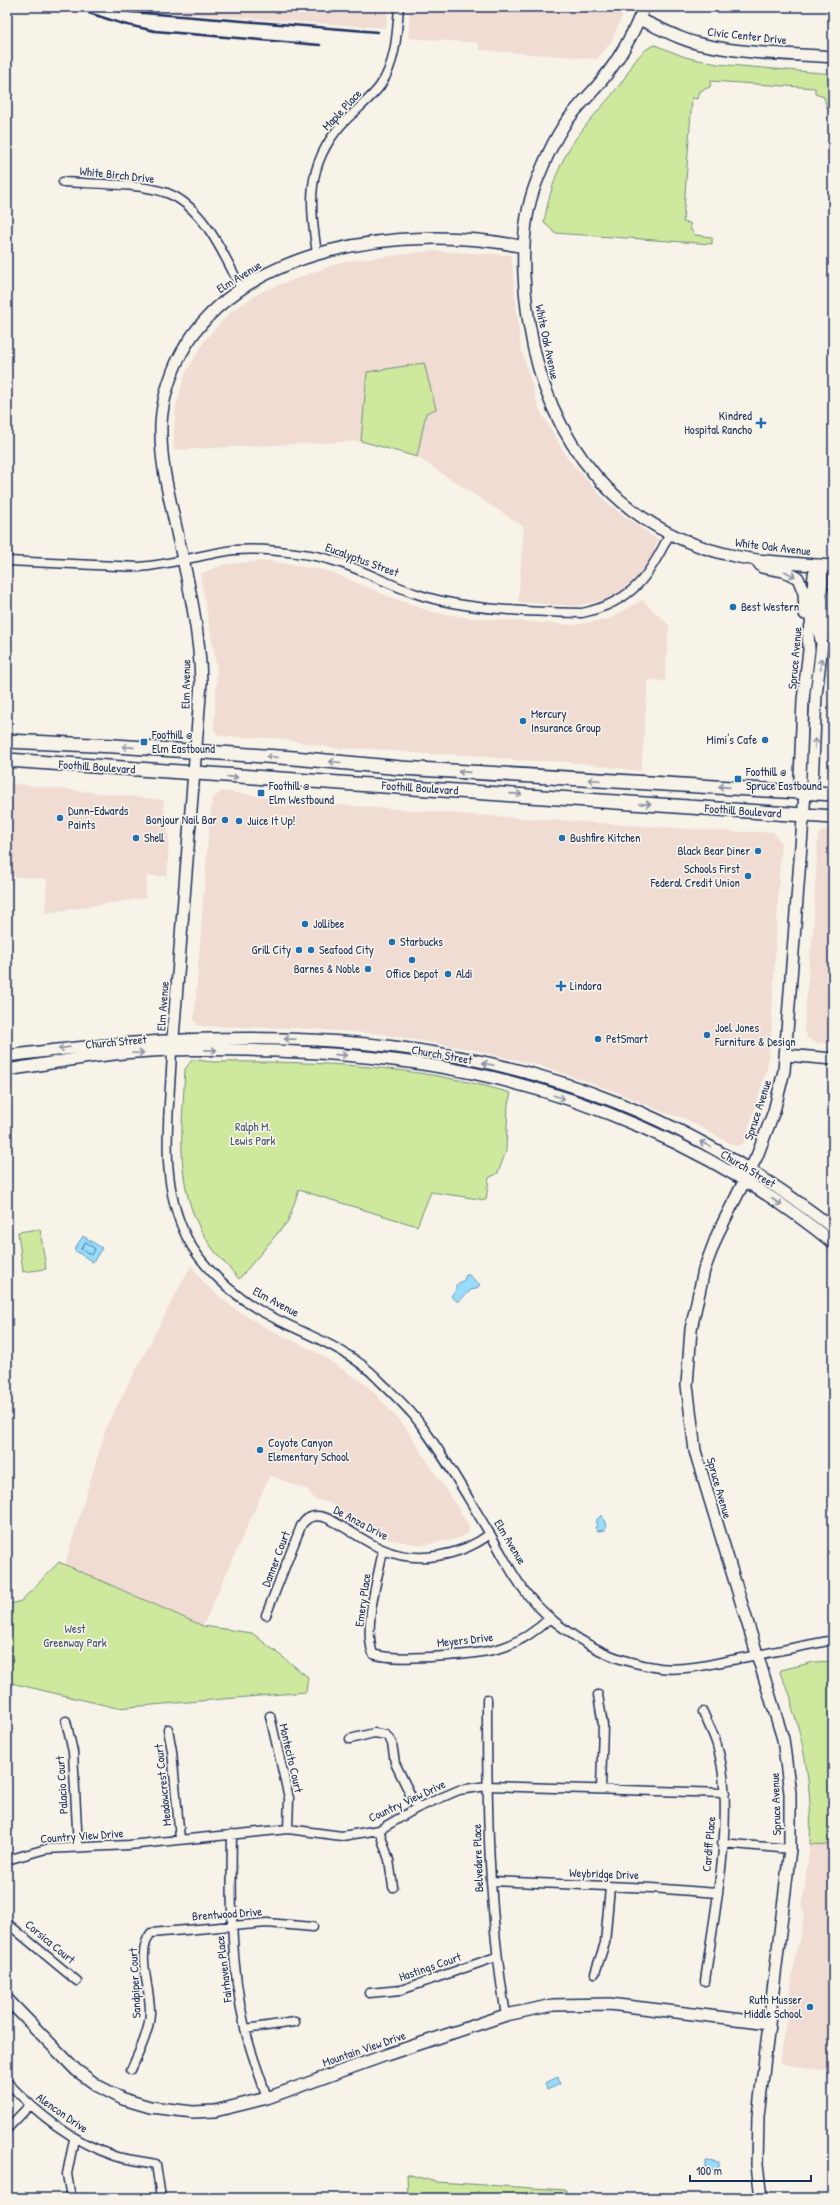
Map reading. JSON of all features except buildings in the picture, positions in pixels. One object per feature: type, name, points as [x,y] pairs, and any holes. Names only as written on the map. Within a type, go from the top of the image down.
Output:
[{"type":"main road","name":"Foothill Boulevard","points":[[7,741],[195,751],[401,768],[833,794]]},
{"type":"main road","name":"Foothill Boulevard","points":[[7,760],[193,774],[514,793],[833,817]]},
{"type":"street","name":"Maple Place","points":[[317,254],[310,196],[319,160],[328,143],[342,125],[369,100],[381,85],[394,50],[399,7]]},
{"type":"street","name":"White Oak Avenue","points":[[644,7],[623,49],[604,78],[561,129],[535,184],[529,210],[524,247],[524,291],[531,338],[542,383],[560,426],[581,459],[606,487],[636,513],[670,534],[696,545],[721,553],[756,560],[833,566]]},
{"type":"street","name":"Civic Center Drive","points":[[639,19],[688,40],[704,45],[725,49],[833,57]]},
{"type":"street","name":"White Birch Drive","points":[[63,182],[134,187],[166,193],[182,202],[194,211],[208,231],[241,288]]},
{"type":"street","name":"Elm Avenue","points":[[524,247],[438,238],[378,242],[317,254],[278,268],[241,288],[206,317],[190,338],[173,371],[161,417],[162,450],[167,485],[184,560],[200,652],[201,683],[166,1142],[168,1172],[173,1200],[187,1238],[209,1269],[242,1299],[260,1311],[318,1338],[349,1356],[377,1377],[414,1416],[490,1534],[520,1585],[550,1618],[573,1636],[602,1651],[627,1661],[661,1668],[692,1668],[833,1640]]},
{"type":"street","name":"Eucalyptus Street","points":[[7,561],[139,567],[155,566],[235,550],[274,551],[311,555],[348,565],[417,594],[446,602],[582,613],[601,609],[622,598],[640,584],[656,562],[670,534]]},
{"type":"street","points":[[756,560],[762,567],[784,571],[798,578],[804,593],[805,626],[808,632]]},
{"type":"street","name":"Spruce Avenue","points":[[805,793],[800,786],[803,711],[809,650],[808,632],[811,626],[814,574],[819,565]]},
{"type":"street","name":"Spruce Avenue","points":[[761,2198],[757,2139],[790,1849],[790,1793],[787,1760],[783,1739],[695,1451],[688,1385],[691,1329],[704,1270],[718,1233],[745,1181],[774,1111],[786,1055],[803,815],[805,793],[812,785],[813,777],[816,695],[822,644],[819,631],[822,575],[819,565]]},
{"type":"street","points":[[822,644],[833,594]]},
{"type":"street","name":"Church Street","points":[[7,1070],[173,1045],[247,1038],[320,1040],[382,1045],[437,1053],[526,1073],[617,1103],[668,1125],[750,1170],[833,1228]]},
{"type":"street","name":"Church Street","points":[[7,1056],[73,1047],[173,1045],[368,1057],[429,1065],[522,1085],[621,1119],[679,1144],[745,1181],[786,1208],[833,1243]]},
{"type":"street","points":[[786,1055],[833,1059]]},
{"type":"street","points":[[522,1085],[526,1073]]},
{"type":"street","name":"De Anza Drive","points":[[312,1516],[322,1516],[331,1520],[383,1550],[407,1555],[430,1557],[467,1548],[490,1534]]},
{"type":"street","name":"Danner Court","points":[[266,1615],[301,1526],[306,1518],[312,1516]]},
{"type":"street","name":"Emery Place","points":[[373,1654],[370,1628],[383,1550]]},
{"type":"street","name":"Meyers Drive","points":[[373,1654],[382,1657],[400,1658],[481,1652],[503,1647],[523,1639],[550,1618]]},
{"type":"street","points":[[598,1695],[603,1725],[601,1788]]},
{"type":"street","name":"Belvedere Place","points":[[487,1699],[487,1786],[491,1881],[496,1956],[506,2015]]},
{"type":"street","name":"Cardiff Place","points":[[703,1712],[718,1749],[725,1793],[717,1893],[705,1981]]},
{"type":"street","name":"Montecito Court","points":[[270,1716],[289,1798],[288,1829]]},
{"type":"street","name":"Palacio Court","points":[[66,1721],[73,1752],[78,1847]]},
{"type":"street","name":"Meadowcrest Court","points":[[168,1729],[172,1751],[180,1839]]},
{"type":"street","points":[[350,1739],[374,1733],[386,1735],[392,1743],[395,1763],[417,1808]]},
{"type":"street","name":"Country View Drive","points":[[7,1860],[46,1849],[129,1845],[288,1829],[342,1836],[379,1830],[417,1808],[459,1790],[487,1786],[601,1788],[725,1793]]},
{"type":"street","points":[[379,1830],[389,1860],[393,1887]]},
{"type":"street","name":"Fairhaven Place","points":[[232,1834],[231,1925],[237,1987],[245,2029],[267,2098]]},
{"type":"street","points":[[722,1843],[790,1849]]},
{"type":"street","name":"Weybridge Drive","points":[[491,1881],[652,1888],[717,1893]]},
{"type":"street","points":[[595,1973],[605,1943],[610,1887]]},
{"type":"street","name":"Corsica Court","points":[[7,1923],[77,1981]]},
{"type":"street","name":"Brentwood Drive","points":[[146,1940],[151,1933],[158,1931],[231,1925],[267,1923],[313,1927]]},
{"type":"street","name":"Sandpiper Court","points":[[131,2070],[146,2036],[150,2012],[143,1948],[146,1940]]},
{"type":"street","name":"Hastings Court","points":[[369,1993],[401,1990],[496,1956]]},
{"type":"street","name":"Mountain View Drive","points":[[9,2005],[76,2070],[98,2086],[123,2099],[150,2107],[193,2112],[215,2111],[267,2098],[386,2055],[506,2015],[553,2005],[609,2004],[769,2023]]},
{"type":"street","points":[[245,2029],[295,2022]]},
{"type":"street","name":"Alencon Drive","points":[[7,2082],[30,2105],[74,2139],[115,2156],[156,2164],[161,2198]]},
{"type":"street","points":[[7,2129],[30,2105]]},
{"type":"street","points":[[71,2198],[67,2174],[74,2139]]},
{"type":"shaded area","points":[[94,7],[388,7],[386,28]]},
{"type":"shaded area","points":[[410,7],[626,7],[611,42],[597,59],[479,50],[479,43],[408,38]]},
{"type":"shaded area","points":[[431,251],[511,255],[521,349],[539,409],[568,459],[608,504],[658,540],[649,561],[637,577],[621,591],[601,601],[574,606],[518,602],[524,527],[417,457],[361,441],[173,450],[176,406],[186,372],[206,339],[231,311],[263,291],[341,262]]},
{"type":"shaded area","points":[[268,561],[329,571],[390,597],[432,612],[471,618],[574,625],[609,619],[642,600],[669,625],[665,681],[648,680],[641,771],[569,762],[513,760],[474,755],[425,754],[373,749],[335,748],[275,738],[229,737],[219,735],[214,730],[217,669],[200,574],[225,564]]},
{"type":"shaded area","points":[[831,694],[833,694],[833,775],[827,770]]},
{"type":"shaded area","points":[[7,783],[163,800],[169,839],[167,876],[147,876],[145,898],[45,913],[47,879],[7,876]]},
{"type":"shaded area","points":[[222,791],[302,802],[475,815],[738,832],[773,832],[781,842],[771,1038],[767,1069],[744,1143],[735,1146],[684,1118],[665,1113],[617,1092],[542,1066],[474,1050],[381,1034],[297,1028],[198,1026],[194,1020],[212,799]]},
{"type":"shaded area","points":[[828,829],[833,830],[833,1044],[813,1042],[811,1039],[807,1038],[804,1031],[810,949],[812,947],[818,836],[822,831]]},
{"type":"shaded area","name":"Coyote Canyon Elementary School","points":[[191,1265],[204,1283],[233,1308],[259,1324],[318,1353],[366,1385],[406,1428],[469,1526],[468,1534],[452,1540],[422,1545],[391,1540],[357,1523],[330,1503],[314,1499],[308,1490],[270,1475],[203,1626],[65,1564],[107,1425]]},
{"type":"shaded area","name":"Ruth Musser Middle School","points":[[810,1844],[833,1845],[833,2071],[780,2064],[796,1951],[800,1940],[804,1914],[802,1906]]},
{"type":"green space","points":[[655,45],[685,57],[717,64],[833,74],[833,109],[827,108],[824,97],[815,94],[815,88],[711,81],[710,87],[700,91],[698,99],[692,98],[683,222],[690,223],[691,230],[695,235],[712,237],[712,244],[554,233],[544,223],[552,187],[561,164],[585,126],[625,78],[635,61],[649,47]]},
{"type":"green space","points":[[424,363],[436,409],[426,413],[417,457],[361,441],[367,372]]},
{"type":"green space","name":"Ralph M. Lewis Park","points":[[192,1060],[216,1062],[290,1062],[365,1067],[439,1076],[511,1093],[508,1104],[506,1151],[498,1173],[489,1178],[486,1200],[431,1192],[417,1226],[299,1190],[288,1221],[239,1279],[216,1253],[200,1228],[191,1207],[185,1185],[182,1162],[182,1116],[185,1069]]},
{"type":"green space","points":[[40,1229],[46,1269],[23,1272],[18,1232]]},
{"type":"green space","name":"West Greenway Park","points":[[59,1562],[203,1626],[252,1633],[308,1677],[306,1692],[117,1708],[7,1682],[7,1605],[21,1601]]},
{"type":"green space","points":[[833,1661],[833,1845],[810,1844],[810,1809],[805,1758],[792,1707],[791,1696],[780,1673],[781,1670],[814,1662]]},
{"type":"green space","points":[[407,2174],[436,2182],[566,2190],[567,2198],[408,2198]]},
{"type":"water","points":[[83,1236],[102,1248],[93,1262],[74,1250]]},
{"type":"water","points":[[466,1275],[469,1275],[480,1285],[476,1289],[471,1290],[458,1302],[451,1296],[456,1290],[456,1285],[464,1280]]},
{"type":"water","points":[[602,1515],[606,1526],[605,1530],[598,1531],[595,1528],[597,1525],[595,1521]]},
{"type":"water","points":[[558,2077],[560,2084],[547,2090],[545,2083]]},
{"type":"water","points":[[705,2161],[719,2162],[718,2170],[705,2169]]},
{"type":"railway","points":[[70,7],[378,32]]},
{"type":"railway","points":[[89,13],[123,24],[155,31],[320,45]]},
{"type":"place","name":"Kindred Hospital Rancho","points":[[761,423]]},
{"type":"place","name":"Best Western","points":[[733,607]]},
{"type":"place","name":"Mercury Insurance Group","points":[[523,721]]},
{"type":"place","name":"Mimi's Cafe","points":[[765,740]]},
{"type":"place","name":"Foothill @ Elm Eastbound","points":[[144,742]]},
{"type":"place","name":"Foothill @ Spruce Eastbound","points":[[738,779]]},
{"type":"place","name":"Foothill @ Elm Westbound","points":[[261,793]]},
{"type":"place","name":"Dunn-Edwards Paints","points":[[60,818]]},
{"type":"place","name":"Bonjour Nail Bar","points":[[225,820]]},
{"type":"place","name":"Juice It Up!","points":[[239,821]]},
{"type":"place","name":"Shell","points":[[136,838]]},
{"type":"place","name":"Bushfire Kitchen","points":[[562,838]]},
{"type":"place","name":"Black Bear Diner","points":[[758,851]]},
{"type":"place","name":"Schools First Federal Credit Union","points":[[748,876]]},
{"type":"place","name":"Jollibee","points":[[305,924]]},
{"type":"place","name":"Starbucks","points":[[392,942]]},
{"type":"place","name":"Grill City","points":[[299,950]]},
{"type":"place","name":"Seafood City","points":[[311,950]]},
{"type":"place","name":"Office Depot","points":[[412,960]]},
{"type":"place","name":"Barnes & Noble","points":[[368,969]]},
{"type":"place","name":"Aldi","points":[[448,974]]},
{"type":"place","name":"Lindora","points":[[561,986]]},
{"type":"place","name":"Joel Jones Furniture & Design","points":[[707,1035]]},
{"type":"place","name":"PetSmart","points":[[598,1039]]},
{"type":"place","name":"Coyote Canyon Elementary School","points":[[260,1450]]},
{"type":"place","name":"Ruth Musser Middle School","points":[[810,2007]]}]
